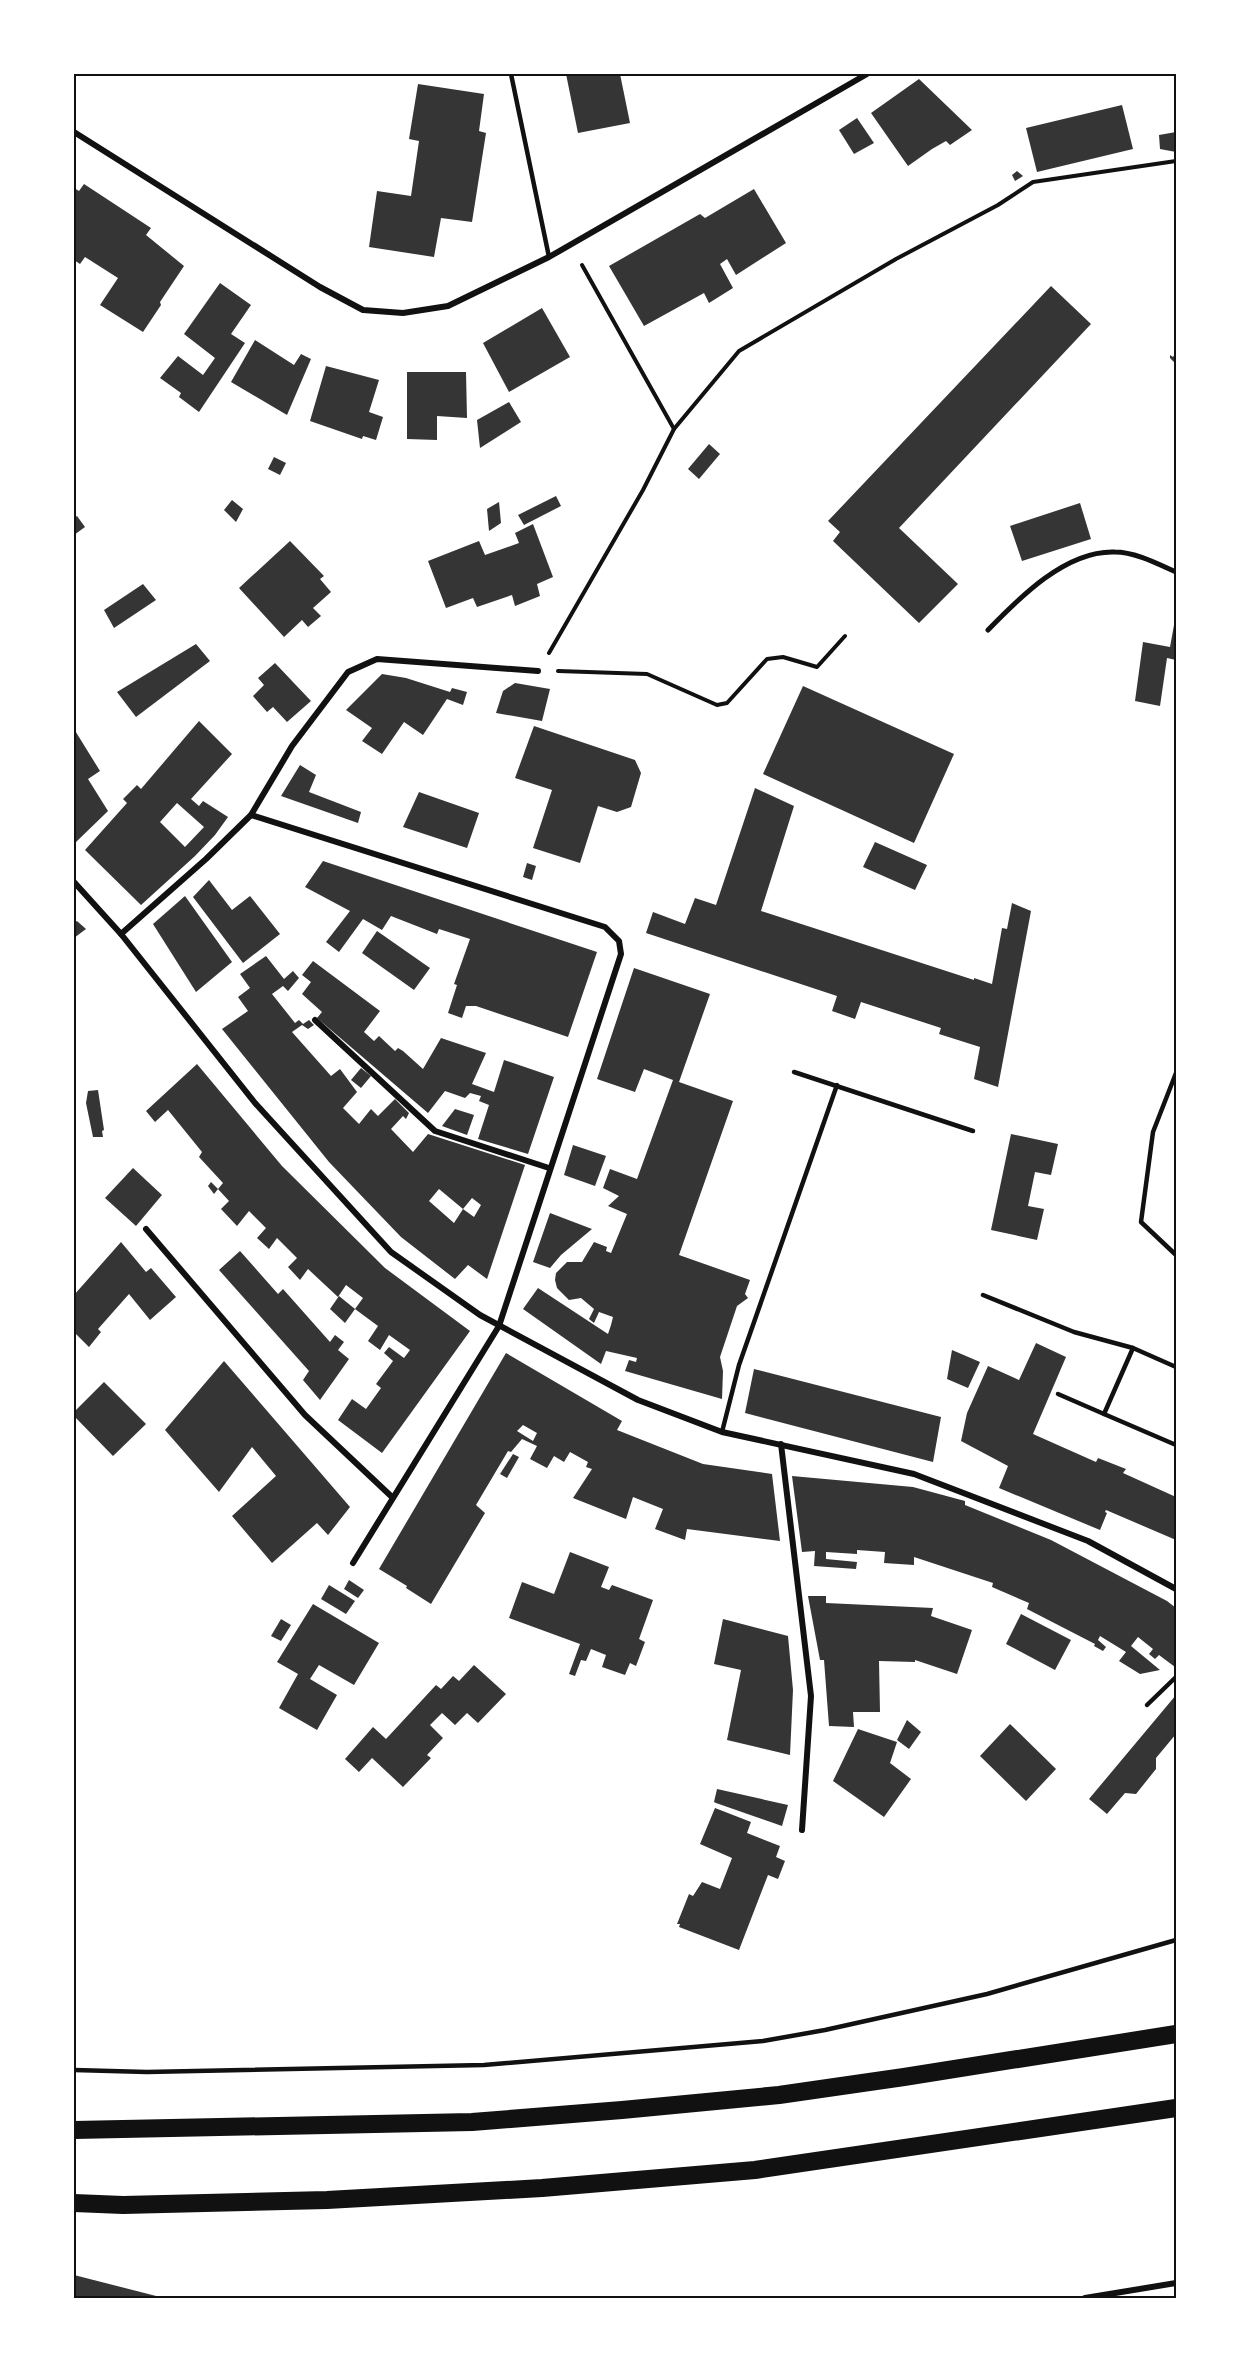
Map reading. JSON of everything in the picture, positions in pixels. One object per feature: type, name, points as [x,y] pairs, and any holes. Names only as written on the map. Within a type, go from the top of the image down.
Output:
[{"type":"highway","points":[[74,2130],[460,2122],[611,2110],[790,2093],[1176,2034]]},
{"type":"highway","points":[[74,2203],[123,2205],[327,2200],[554,2187],[755,2170],[1176,2108]]},
{"type":"street","points":[[74,132],[320,287],[363,309],[403,313],[448,306],[549,257],[867,74]]},
{"type":"street","points":[[988,630],[1023,594],[1080,557],[1115,552],[1151,561],[1176,572]]},
{"type":"street","points":[[121,934],[206,859],[251,815],[292,746],[348,672],[377,659],[538,671]]},
{"type":"street","points":[[251,815],[605,927],[619,941],[621,954],[499,1326],[352,1563]]},
{"type":"street","points":[[74,882],[121,934],[255,1103],[391,1252],[480,1315],[638,1400],[722,1432],[914,1474],[1088,1541],[1176,1588]]},
{"type":"street","points":[[315,1020],[435,1131],[549,1168]]},
{"type":"street","points":[[146,1229],[305,1415],[392,1497]]},
{"type":"street","points":[[781,1444],[811,1696],[802,1830]]},
{"type":"street","points":[[1085,2298],[1176,2283]]},
{"type":"lane","points":[[510,74],[549,257]]},
{"type":"lane","points":[[794,1072],[973,1131]]},
{"type":"lane","points":[[1176,1073],[1153,1132],[1141,1222],[1176,1255]]},
{"type":"lane","points":[[722,1432],[739,1365],[837,1085]]},
{"type":"lane","points":[[983,1295],[1074,1332],[1132,1348],[1176,1367]]},
{"type":"lane","points":[[1104,1414],[1132,1348]]},
{"type":"lane","points":[[1058,1394],[1176,1445]]},
{"type":"lane","points":[[1147,1705],[1176,1677]]},
{"type":"lane","points":[[74,2070],[147,2072],[484,2065],[763,2041],[825,2030],[987,1994],[1176,1940]]},
{"type":"path","points":[[845,636],[817,667],[783,657],[767,659],[727,703],[717,705],[647,674],[538,671],[643,490],[674,429],[739,351],[896,259],[999,205],[1033,182],[1176,161]]},
{"type":"path","points":[[571,244],[674,429]]},
{"type":"building","points":[[566,74],[620,74],[630,123],[578,133]]},
{"type":"building","points":[[919,79],[972,130],[950,145],[946,141],[908,166],[871,113]]},
{"type":"building","points":[[418,84],[484,94],[479,131],[486,133],[472,222],[441,218],[434,257],[369,247],[377,191],[411,196],[419,141],[409,139]]},
{"type":"building","points":[[1122,105],[1133,149],[1037,172],[1026,128]]},
{"type":"building","points":[[857,118],[874,143],[854,154],[839,130]]},
{"type":"building","points":[[1176,132],[1176,152],[1160,149],[1159,135]]},
{"type":"building","points":[[1017,171],[1023,176],[1015,181],[1012,175]]},
{"type":"building","points":[[84,184],[151,228],[146,235],[184,266],[143,332],[100,305],[118,278],[85,257],[80,264],[74,260],[74,188],[79,191]]},
{"type":"building","points":[[754,189],[786,243],[736,275],[727,259],[720,264],[733,288],[709,303],[704,293],[644,326],[609,266],[700,214],[705,218]]},
{"type":"building","points":[[220,283],[251,305],[231,334],[245,343],[199,412],[179,397],[181,393],[160,378],[178,356],[203,375],[215,358],[184,334]]},
{"type":"building","points":[[1051,286],[1091,324],[899,528],[958,584],[919,623],[833,541],[840,532],[828,521]]},
{"type":"building","points":[[542,308],[570,357],[509,392],[483,343]]},
{"type":"building","points":[[255,340],[294,365],[301,354],[311,359],[287,415],[231,382]]},
{"type":"building","points":[[1176,352],[1176,364],[1170,355],[1173,357]]},
{"type":"building","points":[[326,366],[379,380],[369,412],[383,417],[376,440],[363,436],[362,439],[310,421]]},
{"type":"building","points":[[407,372],[466,372],[467,418],[437,416],[437,440],[407,439]]},
{"type":"building","points":[[509,402],[521,422],[480,448],[477,420]]},
{"type":"building","points":[[709,444],[720,454],[699,479],[688,469]]},
{"type":"building","points":[[274,457],[286,463],[280,475],[268,469]]},
{"type":"building","points":[[556,496],[561,506],[524,525],[518,515]]},
{"type":"building","points":[[232,500],[243,509],[236,522],[224,510]]},
{"type":"building","points":[[499,502],[501,523],[489,531],[487,509]]},
{"type":"building","points":[[1080,503],[1091,539],[1022,561],[1010,526]]},
{"type":"building","points":[[77,516],[85,527],[74,535],[74,518]]},
{"type":"building","points":[[533,524],[553,577],[537,584],[540,596],[515,606],[512,595],[477,607],[473,598],[446,608],[428,561],[479,541],[485,555],[519,543],[515,533]]},
{"type":"building","points":[[290,541],[324,576],[320,579],[331,592],[313,608],[321,616],[308,627],[302,620],[284,637],[239,588]]},
{"type":"building","points":[[143,584],[156,600],[114,628],[104,610]]},
{"type":"building","points":[[1174,625],[1176,625],[1176,660],[1167,658],[1160,706],[1135,701],[1143,642],[1170,647]]},
{"type":"building","points":[[196,644],[210,661],[136,717],[117,692]]},
{"type":"building","points":[[275,663],[311,701],[287,722],[273,707],[267,712],[253,696],[264,685],[258,678]]},
{"type":"building","points":[[382,674],[406,678],[450,692],[452,688],[467,692],[463,705],[447,699],[423,735],[404,722],[382,754],[362,741],[372,728],[346,710]]},
{"type":"building","points":[[515,683],[550,689],[542,721],[496,713],[503,691]]},
{"type":"building","points":[[803,686],[954,754],[914,843],[763,774]]},
{"type":"building","points":[[199,721],[232,754],[191,799],[199,806],[203,801],[228,817],[195,856],[141,905],[85,850],[127,803],[123,799],[137,785],[141,789]],"holes":[[[177,803],[204,827],[185,847],[160,822]]]},
{"type":"building","points":[[534,726],[635,760],[641,773],[631,807],[617,812],[598,806],[580,863],[533,848],[552,790],[515,778]]},
{"type":"building","points":[[74,729],[100,771],[88,779],[108,811],[75,843],[74,840]]},
{"type":"building","points":[[300,765],[316,775],[309,792],[361,812],[358,823],[281,796]]},
{"type":"building","points":[[755,788],[794,806],[761,911],[992,984],[1002,928],[1007,929],[1012,903],[1031,911],[998,1087],[974,1079],[980,1047],[939,1034],[941,1028],[861,1002],[855,1019],[832,1011],[837,996],[646,933],[653,912],[685,924],[695,898],[716,905]]},
{"type":"building","points":[[419,792],[479,813],[467,848],[403,827]]},
{"type":"building","points":[[875,842],[927,865],[915,890],[863,867]]},
{"type":"building","points":[[323,861],[597,952],[568,1037],[476,1006],[466,1006],[462,1018],[448,1013],[457,985],[454,984],[470,939],[439,929],[437,934],[391,916],[382,930],[363,919],[339,952],[326,942],[350,911],[305,887]]},
{"type":"building","points":[[527,863],[536,866],[532,880],[523,877]]},
{"type":"building","points":[[209,880],[232,910],[250,896],[280,934],[243,963],[193,897]]},
{"type":"building","points":[[185,896],[232,962],[196,992],[153,924]]},
{"type":"building","points":[[77,921],[86,929],[74,938],[74,923]]},
{"type":"building","points":[[377,931],[430,968],[414,990],[362,953]]},
{"type":"building","points":[[266,956],[284,979],[293,971],[299,978],[288,991],[283,986],[272,994],[295,1023],[299,1020],[303,1024],[309,1020],[314,1025],[308,1029],[302,1025],[292,1032],[331,1076],[340,1069],[357,1092],[343,1108],[359,1124],[371,1109],[378,1116],[395,1099],[409,1113],[406,1119],[403,1116],[391,1129],[413,1152],[428,1134],[525,1165],[487,1279],[468,1265],[455,1279],[401,1237],[329,1162],[222,1029],[248,1011],[238,997],[250,988],[240,974]],"holes":[[[439,1189],[463,1209],[454,1223],[429,1201]],[[472,1198],[481,1205],[474,1217],[463,1209]]]},
{"type":"building","points":[[313,961],[380,1011],[364,1032],[374,1041],[379,1036],[395,1051],[398,1048],[403,1051],[423,1069],[441,1038],[486,1053],[472,1084],[494,1092],[504,1060],[554,1077],[528,1154],[478,1139],[489,1105],[479,1101],[481,1096],[470,1093],[465,1098],[445,1091],[428,1113],[317,1018],[322,1012],[302,994],[311,982],[302,975]]},
{"type":"building","points":[[634,968],[710,994],[679,1082],[733,1101],[679,1255],[750,1280],[745,1294],[748,1298],[737,1306],[720,1357],[723,1371],[722,1399],[625,1371],[629,1360],[636,1362],[637,1358],[606,1351],[601,1364],[523,1309],[538,1288],[608,1334],[611,1325],[613,1317],[599,1312],[594,1323],[589,1319],[594,1309],[581,1298],[569,1300],[557,1288],[555,1280],[556,1273],[567,1262],[582,1262],[594,1242],[607,1247],[606,1251],[611,1253],[627,1214],[608,1206],[619,1196],[603,1188],[610,1169],[637,1179],[673,1080],[644,1069],[635,1092],[597,1079]]},
{"type":"building","points":[[197,1064],[282,1166],[385,1268],[470,1331],[382,1453],[338,1420],[352,1399],[366,1409],[381,1388],[376,1384],[393,1361],[384,1353],[389,1347],[404,1358],[410,1350],[389,1335],[380,1350],[368,1341],[378,1326],[355,1309],[363,1298],[346,1285],[338,1297],[308,1269],[300,1280],[288,1267],[297,1258],[277,1238],[269,1249],[257,1238],[266,1228],[249,1211],[237,1226],[221,1209],[229,1201],[218,1189],[223,1183],[199,1157],[202,1152],[168,1110],[155,1122],[146,1111]]},
{"type":"building","points":[[361,1068],[371,1076],[361,1088],[351,1080]]},
{"type":"building","points":[[98,1090],[104,1130],[102,1131],[103,1137],[93,1137],[86,1103],[88,1091]]},
{"type":"building","points":[[455,1109],[474,1115],[467,1135],[442,1126]]},
{"type":"building","points":[[1011,1134],[1058,1144],[1051,1175],[1035,1172],[1028,1206],[1044,1209],[1037,1240],[991,1230]]},
{"type":"building","points":[[573,1145],[606,1156],[595,1186],[564,1175]]},
{"type":"building","points":[[133,1168],[162,1195],[136,1226],[105,1198]]},
{"type":"building","points":[[211,1182],[218,1189],[214,1194],[208,1186]]},
{"type":"building","points":[[550,1213],[592,1229],[561,1255],[550,1268],[533,1262]]},
{"type":"building","points":[[121,1242],[146,1272],[151,1268],[176,1297],[150,1320],[129,1294],[98,1329],[101,1332],[89,1347],[74,1332],[74,1295]]},
{"type":"building","points":[[240,1251],[278,1294],[283,1289],[330,1342],[335,1335],[344,1342],[338,1350],[349,1359],[320,1400],[303,1380],[309,1371],[219,1270]]},
{"type":"building","points":[[339,1296],[355,1309],[345,1323],[330,1309]]},
{"type":"building","points":[[1036,1343],[1066,1357],[1033,1434],[1096,1462],[1098,1458],[1126,1469],[1123,1473],[1176,1497],[1176,1540],[1106,1510],[1107,1513],[1100,1530],[999,1488],[1008,1466],[961,1441],[967,1413],[988,1366],[1019,1380]]},
{"type":"building","points":[[952,1350],[980,1362],[968,1388],[947,1379]]},
{"type":"building","points":[[506,1353],[622,1421],[617,1430],[703,1464],[772,1474],[780,1541],[687,1529],[685,1540],[655,1529],[663,1509],[633,1497],[626,1519],[573,1498],[592,1469],[586,1467],[588,1462],[570,1452],[564,1462],[554,1456],[547,1468],[530,1459],[537,1446],[522,1439],[511,1452],[508,1451],[476,1505],[485,1513],[431,1604],[379,1569]],"holes":[[[523,1425],[537,1433],[533,1441],[517,1431]]]},
{"type":"building","points":[[224,1361],[350,1507],[328,1535],[317,1523],[272,1563],[232,1516],[276,1476],[252,1447],[219,1492],[165,1430]]},
{"type":"building","points":[[754,1369],[941,1417],[933,1462],[745,1413]]},
{"type":"building","points":[[104,1382],[146,1424],[113,1456],[74,1416],[74,1412]]},
{"type":"building","points":[[513,1454],[519,1457],[507,1478],[500,1474]]},
{"type":"building","points":[[792,1476],[913,1487],[965,1501],[965,1505],[1051,1540],[1167,1601],[1176,1608],[1175,1667],[1159,1655],[1155,1659],[1149,1654],[1153,1649],[1138,1637],[1131,1646],[1160,1670],[1140,1674],[1119,1661],[1126,1652],[1100,1636],[1098,1640],[1106,1647],[1103,1651],[1094,1646],[1095,1644],[1027,1609],[1029,1603],[992,1587],[993,1583],[914,1557],[914,1565],[884,1563],[885,1552],[857,1550],[857,1554],[826,1552],[826,1559],[857,1562],[856,1569],[814,1566],[815,1551],[802,1552]]},
{"type":"building","points":[[570,1552],[609,1567],[601,1587],[609,1590],[612,1585],[653,1600],[639,1639],[645,1642],[636,1666],[630,1663],[625,1675],[602,1667],[606,1655],[591,1649],[586,1661],[581,1660],[575,1676],[569,1674],[580,1644],[509,1618],[522,1582],[554,1594]]},
{"type":"building","points":[[349,1580],[364,1590],[358,1598],[344,1589]]},
{"type":"building","points":[[329,1585],[355,1601],[346,1614],[321,1599]]},
{"type":"building","points":[[808,1596],[826,1596],[826,1603],[933,1608],[931,1616],[972,1630],[957,1674],[915,1660],[915,1662],[879,1661],[880,1712],[853,1712],[854,1727],[829,1726],[824,1660],[820,1660]]},
{"type":"building","points":[[313,1604],[379,1643],[354,1685],[319,1665],[310,1679],[337,1695],[317,1730],[279,1708],[298,1674],[277,1662]]},
{"type":"building","points":[[1021,1614],[1071,1640],[1055,1670],[1006,1644]]},
{"type":"building","points":[[281,1619],[291,1625],[281,1641],[271,1636]]},
{"type":"building","points":[[723,1619],[788,1636],[793,1690],[790,1755],[727,1740],[741,1670],[714,1664]]},
{"type":"building","points":[[474,1665],[506,1694],[478,1723],[467,1713],[455,1725],[442,1713],[430,1725],[443,1738],[427,1755],[431,1758],[403,1787],[372,1758],[359,1772],[345,1759],[373,1727],[386,1739],[436,1685],[441,1689],[453,1676],[459,1681]]},
{"type":"building","points":[[1176,1695],[1176,1734],[1156,1758],[1156,1769],[1136,1794],[1125,1793],[1107,1814],[1089,1799]]},
{"type":"building","points":[[907,1720],[921,1732],[909,1749],[897,1740]]},
{"type":"building","points":[[1010,1724],[1056,1769],[1026,1801],[980,1756]]},
{"type":"building","points":[[858,1729],[897,1742],[890,1763],[911,1779],[884,1817],[833,1781]]},
{"type":"building","points":[[717,1789],[788,1805],[782,1826],[714,1802]]},
{"type":"building","points":[[715,1808],[751,1822],[747,1833],[780,1846],[776,1857],[785,1861],[778,1879],[768,1875],[739,1950],[679,1927],[680,1924],[677,1924],[689,1894],[693,1896],[702,1882],[720,1889],[732,1858],[700,1844]]},
{"type":"building","points":[[74,2275],[164,2298],[74,2298]]}]
